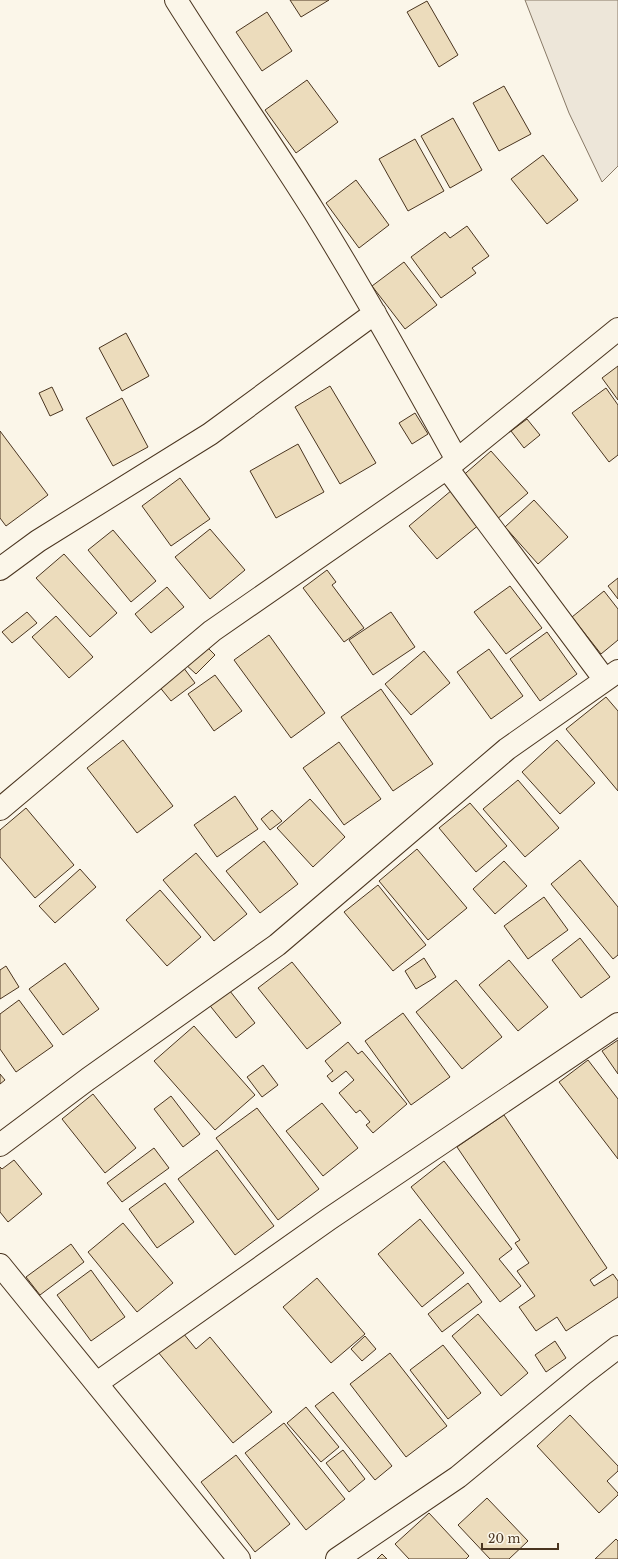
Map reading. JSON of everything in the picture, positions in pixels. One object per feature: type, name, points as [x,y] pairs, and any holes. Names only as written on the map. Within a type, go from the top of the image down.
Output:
[{"type":"street","points":[[0,1145],[88,1079],[277,945],[507,748],[611,675],[452,464],[374,313],[314,212],[176,0]]},
{"type":"street","points":[[0,569],[38,541],[210,434],[374,313]]},
{"type":"street","points":[[0,809],[212,631],[452,464],[618,329]]},
{"type":"street","points":[[97,1383],[329,1219],[618,1024]]},
{"type":"street","points":[[0,1265],[239,1559]]},
{"type":"street","points":[[337,1559],[458,1478],[583,1374],[618,1347]]},
{"type":"shaded area","points":[[525,0],[618,0],[618,166],[602,182],[569,113]]},
{"type":"building","points":[[290,0],[329,0],[301,17]]},
{"type":"building","points":[[427,1],[458,55],[439,67],[407,12]]},
{"type":"building","points":[[267,12],[292,51],[262,71],[236,32]]},
{"type":"building","points":[[307,80],[338,122],[296,153],[265,110]]},
{"type":"building","points":[[504,86],[531,134],[499,151],[473,103]]},
{"type":"building","points":[[453,118],[482,170],[450,188],[421,136]]},
{"type":"building","points":[[415,139],[444,191],[408,211],[379,159]]},
{"type":"building","points":[[543,155],[578,200],[547,224],[511,179]]},
{"type":"building","points":[[356,180],[389,225],[359,248],[326,203]]},
{"type":"building","points":[[467,226],[489,256],[472,268],[476,273],[441,298],[411,257],[445,232],[450,238]]},
{"type":"building","points":[[404,262],[437,305],[405,329],[372,286]]},
{"type":"building","points":[[126,333],[149,376],[122,391],[99,348]]},
{"type":"building","points":[[618,366],[618,400],[602,378]]},
{"type":"building","points":[[330,386],[376,463],[340,484],[295,407]]},
{"type":"building","points":[[52,387],[63,410],[50,416],[39,393]]},
{"type":"building","points":[[606,388],[618,405],[618,455],[609,462],[572,413]]},
{"type":"building","points":[[122,398],[148,447],[113,466],[86,418]]},
{"type":"building","points":[[415,413],[428,434],[412,444],[399,423]]},
{"type":"building","points":[[527,419],[540,435],[524,448],[511,431]]},
{"type":"building","points":[[0,431],[48,495],[6,526],[0,518]]},
{"type":"building","points":[[298,444],[324,492],[276,518],[250,471]]},
{"type":"building","points":[[491,451],[528,493],[496,520],[459,479]]},
{"type":"building","points":[[180,478],[210,519],[171,546],[142,506]]},
{"type":"building","points":[[452,490],[480,524],[437,559],[409,526]]},
{"type":"building","points":[[534,500],[568,537],[538,564],[505,527]]},
{"type":"building","points":[[210,529],[245,570],[210,599],[175,557]]},
{"type":"building","points":[[113,530],[156,581],[131,602],[88,550]]},
{"type":"building","points":[[64,554],[117,613],[90,637],[36,578]]},
{"type":"building","points":[[327,570],[336,582],[332,585],[364,628],[344,642],[303,588]]},
{"type":"building","points":[[618,578],[618,599],[608,586]]},
{"type":"building","points":[[510,586],[542,628],[506,654],[474,612]]},
{"type":"building","points":[[167,587],[184,607],[151,633],[135,614]]},
{"type":"building","points":[[604,591],[618,609],[618,640],[601,654],[572,617]]},
{"type":"building","points":[[27,612],[37,623],[12,643],[2,632]]},
{"type":"building","points":[[391,612],[415,647],[373,675],[349,640]]},
{"type":"building","points":[[56,616],[93,657],[69,678],[32,637]]},
{"type":"building","points":[[547,632],[577,674],[540,701],[510,659]]},
{"type":"building","points":[[269,635],[325,713],[291,738],[234,660]]},
{"type":"building","points":[[204,644],[215,655],[196,674],[184,663]]},
{"type":"building","points":[[489,649],[523,696],[491,719],[457,672]]},
{"type":"building","points":[[424,651],[450,683],[411,715],[385,684]]},
{"type":"building","points":[[183,667],[195,683],[171,701],[158,685]]},
{"type":"building","points":[[215,675],[242,711],[214,731],[188,694]]},
{"type":"building","points":[[381,689],[433,764],[393,791],[341,717]]},
{"type":"building","points":[[606,697],[618,711],[618,791],[566,729]]},
{"type":"building","points":[[123,740],[173,806],[137,833],[87,768]]},
{"type":"building","points":[[557,740],[595,783],[560,814],[522,772]]},
{"type":"building","points":[[339,742],[381,799],[344,825],[303,768]]},
{"type":"building","points":[[518,780],[559,828],[525,857],[483,809]]},
{"type":"building","points":[[235,796],[258,829],[217,857],[194,825]]},
{"type":"building","points":[[310,799],[345,837],[313,867],[277,828]]},
{"type":"building","points":[[470,803],[507,846],[476,872],[439,828]]},
{"type":"building","points":[[26,808],[74,865],[35,898],[0,857],[0,830]]},
{"type":"building","points":[[272,810],[282,821],[270,830],[261,819]]},
{"type":"building","points":[[264,841],[298,884],[260,913],[226,871]]},
{"type":"building","points":[[417,849],[467,908],[428,940],[379,881]]},
{"type":"building","points":[[196,853],[247,914],[214,941],[163,880]]},
{"type":"building","points":[[580,860],[618,907],[618,955],[613,959],[551,884]]},
{"type":"building","points":[[504,861],[527,886],[495,914],[473,889]]},
{"type":"building","points":[[80,869],[96,887],[55,923],[39,906]]},
{"type":"building","points":[[378,885],[426,945],[393,971],[344,912]]},
{"type":"building","points":[[160,890],[201,937],[167,966],[126,920]]},
{"type":"building","points":[[544,897],[568,930],[528,959],[504,926]]},
{"type":"building","points":[[580,938],[610,977],[581,998],[552,960]]},
{"type":"building","points":[[424,958],[436,977],[416,989],[405,971]]},
{"type":"building","points":[[509,960],[548,1007],[518,1031],[479,985]]},
{"type":"building","points":[[292,962],[341,1023],[307,1049],[258,988]]},
{"type":"building","points":[[65,963],[99,1009],[63,1035],[29,989]]},
{"type":"building","points":[[6,966],[19,987],[0,999],[0,970]]},
{"type":"building","points":[[456,980],[502,1037],[462,1069],[416,1012]]},
{"type":"building","points":[[226,986],[255,1023],[236,1038],[207,1002]]},
{"type":"building","points":[[19,1000],[53,1046],[16,1072],[0,1049],[0,1014]]},
{"type":"building","points":[[403,1013],[450,1077],[411,1105],[365,1041]]},
{"type":"building","points":[[194,1026],[255,1095],[215,1130],[154,1061]]},
{"type":"building","points":[[618,1040],[618,1074],[602,1051]]},
{"type":"building","points":[[348,1042],[358,1054],[362,1051],[407,1104],[373,1133],[366,1125],[370,1122],[360,1110],[356,1113],[339,1093],[354,1080],[346,1071],[332,1082],[327,1076],[333,1071],[325,1061]]},
{"type":"building","points":[[588,1060],[618,1099],[618,1159],[559,1082]]},
{"type":"building","points":[[263,1065],[278,1085],[262,1097],[247,1077]]},
{"type":"building","points":[[0,1074],[5,1080],[0,1084]]},
{"type":"building","points":[[93,1094],[136,1148],[105,1173],[62,1119]]},
{"type":"building","points":[[171,1096],[200,1134],[183,1147],[154,1109]]},
{"type":"building","points":[[322,1103],[358,1148],[323,1176],[286,1131]]},
{"type":"building","points":[[257,1108],[319,1189],[278,1220],[216,1138]]},
{"type":"building","points":[[504,1115],[607,1268],[590,1280],[594,1286],[613,1274],[618,1281],[618,1297],[566,1331],[557,1317],[536,1331],[519,1307],[535,1296],[517,1271],[529,1263],[515,1243],[520,1240],[457,1147]]},
{"type":"building","points":[[154,1148],[169,1168],[122,1202],[107,1183]]},
{"type":"building","points":[[217,1150],[274,1226],[235,1255],[178,1179]]},
{"type":"building","points":[[14,1160],[42,1194],[8,1222],[0,1212],[0,1167],[2,1169]]},
{"type":"building","points":[[444,1161],[512,1249],[499,1259],[521,1286],[500,1302],[411,1187]]},
{"type":"building","points":[[165,1183],[194,1222],[157,1248],[129,1209]]},
{"type":"building","points":[[420,1219],[464,1273],[422,1307],[378,1254]]},
{"type":"building","points":[[123,1223],[173,1283],[137,1312],[88,1252]]},
{"type":"building","points":[[71,1244],[84,1262],[40,1295],[26,1277]]},
{"type":"building","points":[[91,1270],[125,1317],[91,1341],[57,1295]]},
{"type":"building","points":[[317,1278],[365,1334],[331,1363],[283,1307]]},
{"type":"building","points":[[468,1283],[482,1302],[442,1332],[428,1314]]},
{"type":"building","points":[[478,1314],[528,1373],[501,1396],[452,1336]]},
{"type":"building","points":[[183,1333],[196,1349],[210,1337],[272,1412],[233,1443],[158,1352]]},
{"type":"building","points":[[365,1336],[376,1349],[362,1361],[351,1349]]},
{"type":"building","points":[[555,1341],[566,1358],[546,1372],[535,1355]]},
{"type":"building","points":[[443,1345],[481,1393],[448,1419],[410,1370]]},
{"type":"building","points":[[390,1353],[447,1426],[406,1457],[350,1384]]},
{"type":"building","points":[[333,1392],[392,1466],[375,1480],[315,1406]]},
{"type":"building","points":[[306,1407],[339,1447],[321,1462],[287,1423]]},
{"type":"building","points":[[570,1415],[618,1466],[618,1471],[607,1481],[618,1493],[618,1495],[599,1513],[537,1446]]},
{"type":"building","points":[[284,1423],[345,1499],[306,1530],[245,1453]]},
{"type":"building","points":[[343,1450],[365,1479],[349,1492],[326,1463]]},
{"type":"building","points":[[236,1455],[290,1524],[255,1552],[201,1482]]},
{"type":"building","points":[[487,1498],[528,1541],[509,1559],[490,1559],[458,1525]]},
{"type":"building","points":[[429,1513],[469,1556],[466,1559],[409,1559],[395,1544]]},
{"type":"building","points":[[616,1539],[618,1541],[618,1559],[595,1559]]},
{"type":"building","points":[[382,1554],[387,1559],[377,1559]]}]
